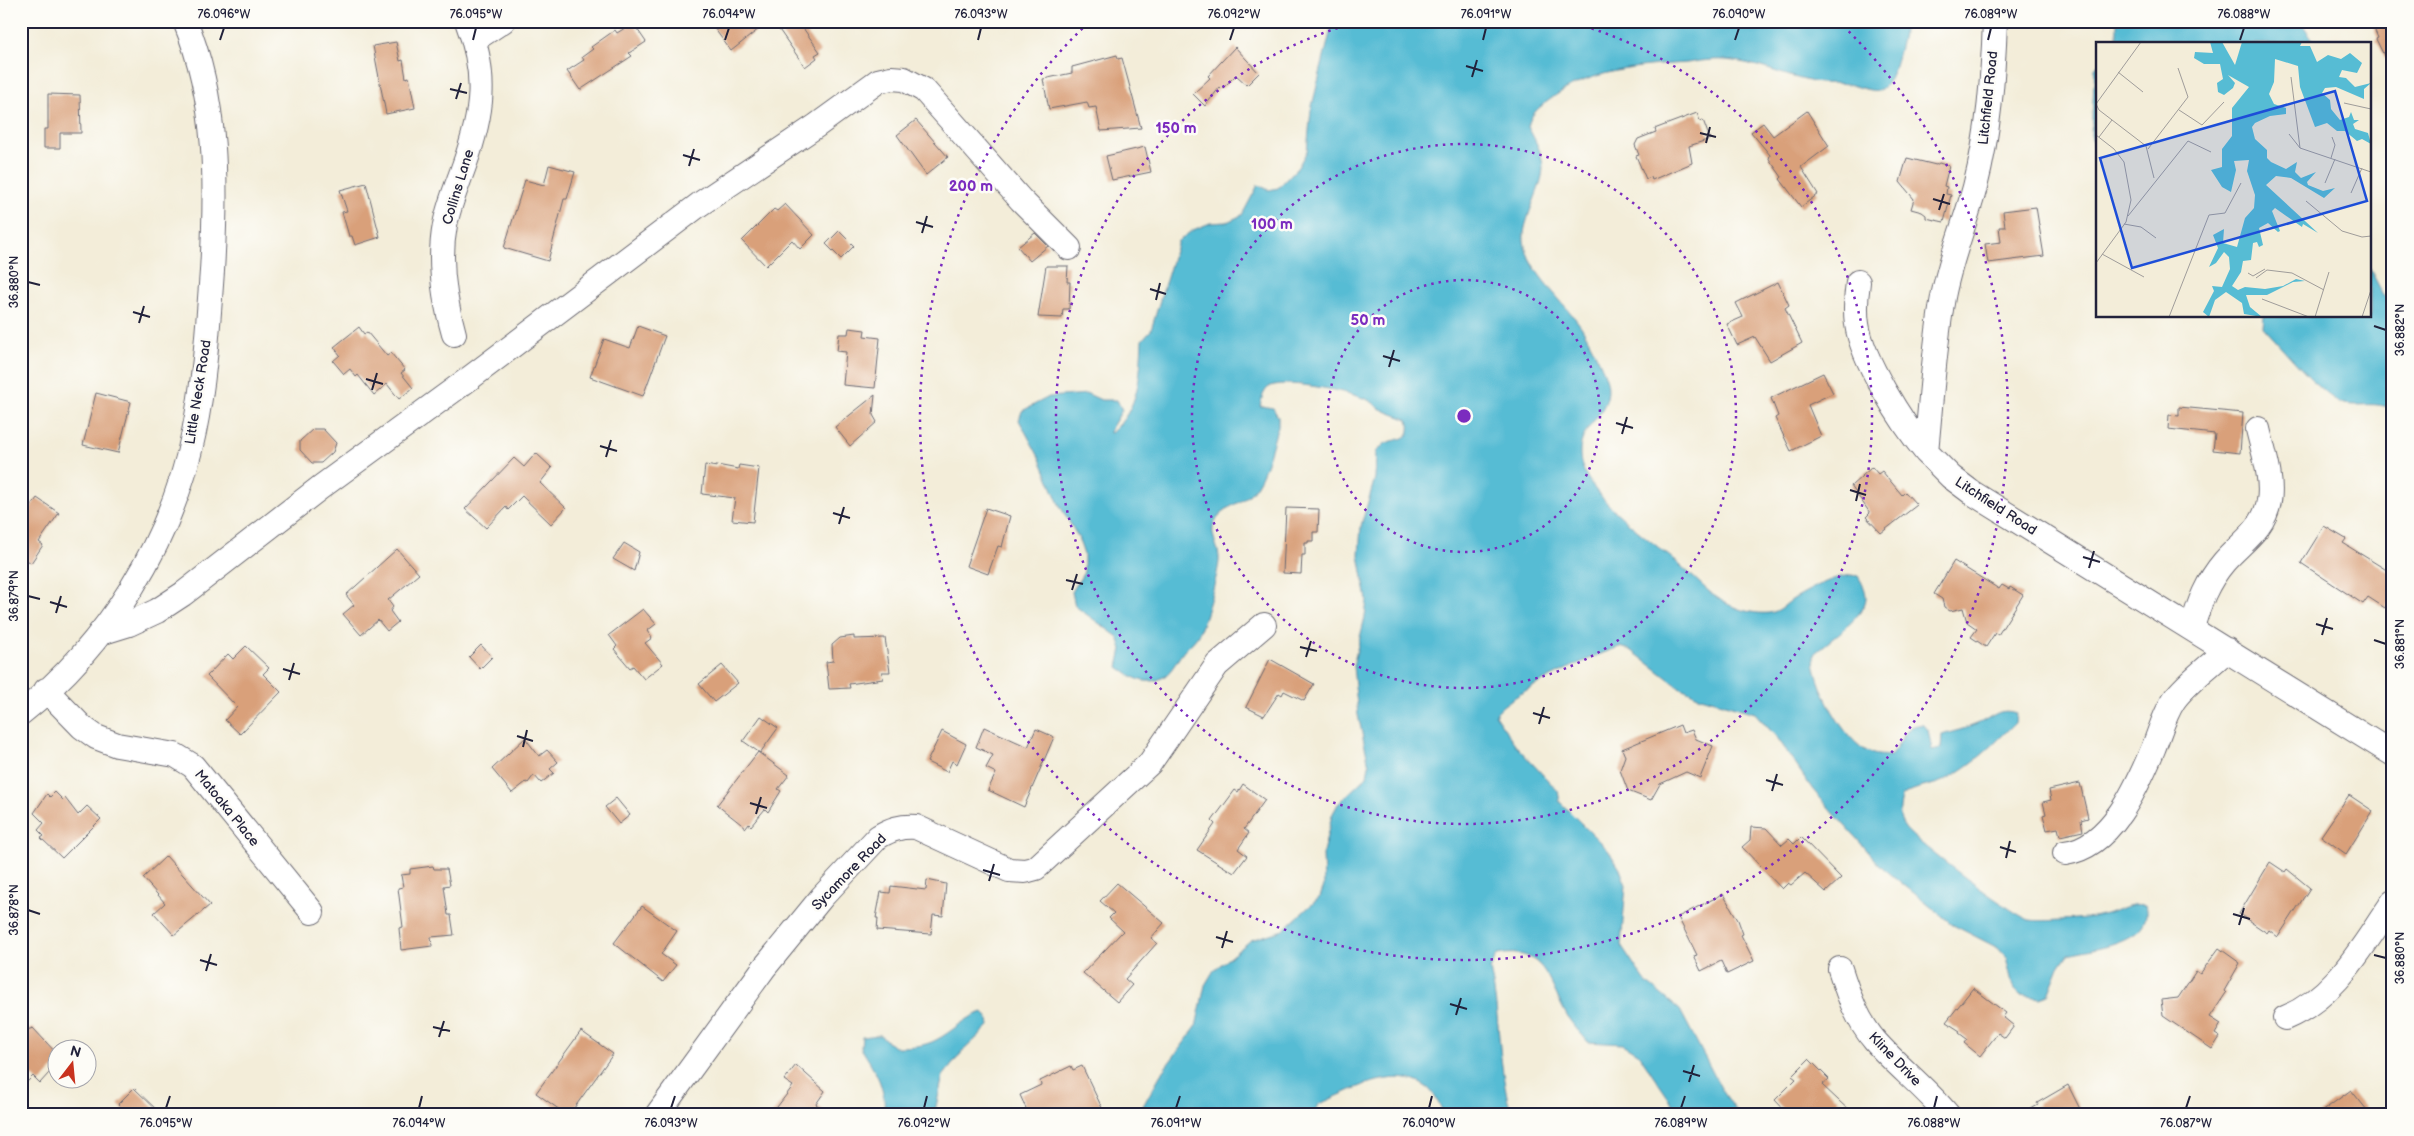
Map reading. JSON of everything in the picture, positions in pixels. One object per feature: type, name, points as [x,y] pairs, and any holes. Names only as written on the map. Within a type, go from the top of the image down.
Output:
[{"type":"street","name":"Little Neck Road","points":[[21,713],[80,657],[100,633],[134,584],[165,523],[181,480],[194,434],[202,386],[215,215],[214,152],[208,105],[199,62],[185,21]]},
{"type":"street","points":[[471,31],[503,21]]},
{"type":"street","name":"Litchfield Road","points":[[1995,21],[1992,84],[1985,141],[1974,188],[1952,256],[1943,297],[1926,452],[1951,477],[1971,492],[2393,754]]},
{"type":"street","name":"Collins Lane","points":[[454,334],[444,291],[442,259],[445,226],[450,202],[476,130],[481,96],[481,69],[471,31]]},
{"type":"street","points":[[100,633],[143,618],[183,594],[321,487],[478,372],[700,204],[878,82],[891,78],[904,78],[924,90],[1021,200],[1069,248]]},
{"type":"street","points":[[1858,282],[1855,304],[1857,325],[1863,347],[1895,409],[1926,452]]},
{"type":"street","points":[[2192,628],[2199,604],[2210,581],[2225,561],[2256,531],[2265,517],[2269,501],[2270,484],[2258,429]]},
{"type":"street","name":"Sycamore Road","points":[[657,1115],[764,968],[822,897],[878,837],[890,830],[903,826],[916,827],[1009,870],[1025,871],[1036,868],[1150,762],[1217,665],[1264,625]]},
{"type":"street","points":[[2065,852],[2085,847],[2112,826],[2153,750],[2166,712],[2175,698],[2227,650]]},
{"type":"street","name":"Matoaka Place","points":[[46,690],[82,727],[96,737],[117,745],[175,756],[193,766],[312,912]]},
{"type":"street","points":[[2285,1018],[2315,1002],[2334,986],[2393,902]]},
{"type":"street","name":"Kline Drive","points":[[1840,969],[1848,996],[1874,1040],[1934,1098],[1948,1115]]},
{"type":"water","points":[[1333,21],[1894,21],[1904,29],[1890,77],[1887,84],[1880,90],[1870,90],[1842,83],[1814,82],[1747,63],[1711,60],[1632,68],[1596,76],[1579,82],[1563,91],[1535,112],[1528,127],[1540,151],[1543,169],[1525,229],[1524,241],[1527,253],[1548,287],[1582,328],[1604,372],[1608,386],[1607,397],[1603,407],[1585,433],[1581,443],[1580,455],[1584,471],[1606,502],[1621,517],[1670,556],[1715,596],[1730,606],[1739,609],[1758,613],[1773,612],[1825,582],[1842,576],[1858,576],[1865,592],[1864,605],[1853,621],[1814,654],[1818,679],[1824,695],[1850,737],[1861,747],[1873,754],[1890,756],[1904,735],[1912,727],[1924,725],[1928,730],[1932,750],[1941,748],[1942,735],[1973,726],[2000,712],[2016,713],[2015,723],[1966,767],[1945,780],[1912,790],[1902,796],[1900,817],[1905,828],[1926,848],[1966,878],[2006,907],[2030,920],[2092,917],[2104,915],[2126,906],[2145,905],[2146,917],[2141,927],[2132,935],[2106,946],[2068,954],[2059,967],[2048,995],[2040,998],[2021,995],[2013,987],[2006,957],[1998,948],[1953,925],[1882,867],[1813,790],[1779,740],[1755,713],[1698,696],[1679,687],[1631,650],[1620,647],[1552,676],[1514,698],[1501,707],[1495,715],[1517,747],[1558,791],[1560,802],[1608,850],[1620,869],[1626,885],[1621,945],[1645,981],[1680,1010],[1722,1090],[1739,1115],[1677,1115],[1676,1109],[1638,1053],[1623,1044],[1588,1042],[1568,1018],[1542,968],[1535,961],[1525,956],[1513,954],[1497,955],[1490,969],[1496,1005],[1501,1061],[1512,1115],[1444,1115],[1436,1099],[1425,1086],[1412,1080],[1399,1078],[1385,1079],[1357,1087],[1319,1104],[1314,1115],[1138,1115],[1162,1072],[1196,1027],[1205,985],[1214,970],[1251,940],[1283,930],[1320,897],[1324,886],[1323,853],[1332,815],[1338,804],[1367,776],[1369,765],[1358,715],[1353,666],[1365,617],[1367,600],[1359,555],[1361,526],[1375,478],[1376,452],[1386,443],[1404,438],[1407,435],[1409,432],[1408,420],[1382,410],[1362,397],[1350,394],[1291,384],[1279,384],[1271,386],[1266,390],[1260,406],[1273,408],[1278,417],[1278,426],[1264,470],[1256,486],[1246,497],[1225,510],[1214,524],[1213,532],[1219,556],[1218,566],[1200,631],[1167,674],[1158,680],[1143,681],[1118,667],[1122,649],[1118,637],[1075,606],[1072,592],[1084,572],[1084,555],[1078,537],[1059,504],[1039,457],[1019,420],[1022,411],[1049,397],[1088,394],[1101,400],[1117,400],[1122,410],[1109,432],[1111,433],[1121,423],[1128,413],[1137,390],[1142,340],[1151,330],[1178,241],[1193,230],[1210,223],[1227,222],[1242,215],[1258,185],[1269,190],[1278,188],[1298,167],[1307,151],[1311,110]]},
{"type":"water","points":[[2117,21],[2300,21],[2315,42],[2117,42]]},
{"type":"water","points":[[2096,67],[2096,154],[2091,135]]},
{"type":"water","points":[[2372,273],[2384,296],[2390,297],[2388,284],[2393,280],[2393,409],[2381,405],[2350,405],[2336,400],[2302,370],[2263,327],[2264,318],[2372,318]]},
{"type":"water","points":[[983,1012],[988,1019],[989,1026],[963,1051],[943,1076],[934,1115],[885,1115],[885,1104],[879,1079],[861,1048],[862,1037],[880,1035],[894,1047],[921,1045],[936,1040],[970,1017]]},
{"type":"building","points":[[709,21],[769,21],[731,51]]},
{"type":"building","points":[[773,21],[798,21],[820,52],[815,55],[817,58],[805,67]]},
{"type":"building","points":[[2371,21],[2393,21],[2393,74],[2376,39],[2378,38]]},
{"type":"building","points":[[633,23],[646,42],[629,53],[632,56],[580,90],[567,71],[584,60],[582,57],[593,49],[591,47],[615,30],[617,33]]},
{"type":"building","points":[[396,42],[400,61],[403,60],[406,78],[409,77],[415,108],[386,114],[373,46]]},
{"type":"building","points":[[1235,47],[1259,73],[1247,85],[1236,75],[1222,89],[1220,87],[1205,106],[1193,94],[1210,78],[1208,76]]},
{"type":"building","points":[[1117,55],[1118,59],[1122,58],[1141,128],[1101,131],[1096,107],[1089,108],[1087,102],[1049,109],[1043,79],[1072,73],[1072,67]]},
{"type":"building","points":[[48,94],[80,95],[81,133],[60,133],[60,148],[44,148],[44,129],[48,129]]},
{"type":"building","points":[[1807,111],[1829,146],[1801,167],[1818,194],[1801,207],[1780,179],[1782,177],[1769,159],[1770,155],[1751,132],[1763,123],[1773,136]]},
{"type":"building","points":[[1697,113],[1700,121],[1703,120],[1710,139],[1689,146],[1692,163],[1652,180],[1651,177],[1646,179],[1636,156],[1639,155],[1635,145],[1638,139],[1656,132],[1655,129],[1657,128]]},
{"type":"building","points":[[916,120],[948,157],[926,175],[897,135]]},
{"type":"building","points":[[1145,147],[1151,172],[1112,180],[1106,156]]},
{"type":"building","points":[[1907,158],[1949,166],[1944,186],[1947,187],[1946,194],[1951,195],[1944,222],[1926,218],[1926,215],[1922,212],[1911,209],[1914,199],[1900,182]]},
{"type":"building","points":[[549,165],[575,172],[567,199],[564,199],[548,261],[504,248],[525,180],[544,185]]},
{"type":"building","points":[[366,183],[380,237],[355,245],[352,236],[349,236],[342,212],[347,211],[340,190]]},
{"type":"building","points":[[785,204],[814,235],[800,249],[792,240],[766,266],[742,241],[774,209],[777,211]]},
{"type":"building","points":[[2036,207],[2044,256],[1988,263],[1985,244],[2001,242],[1999,227],[2005,227],[2003,211]]},
{"type":"building","points":[[839,231],[854,246],[841,259],[826,244]]},
{"type":"building","points":[[1035,233],[1048,246],[1030,261],[1018,247]]},
{"type":"building","points":[[1046,266],[1068,266],[1067,282],[1070,282],[1069,309],[1063,309],[1062,318],[1038,317]]},
{"type":"building","points":[[1778,282],[1789,305],[1785,308],[1802,343],[1770,361],[1755,337],[1737,345],[1727,324],[1743,317],[1736,303]]},
{"type":"building","points":[[638,326],[665,336],[643,396],[590,377],[604,339],[630,348]]},
{"type":"building","points":[[359,327],[364,334],[367,332],[387,356],[391,353],[405,370],[401,373],[413,388],[399,399],[387,384],[374,395],[358,375],[356,377],[350,369],[344,374],[333,361],[340,355],[334,347]]},
{"type":"building","points":[[849,328],[865,330],[864,336],[880,338],[875,388],[843,385],[846,352],[837,351],[839,334],[848,334]]},
{"type":"building","points":[[1823,373],[1833,393],[1808,405],[1821,436],[1791,451],[1775,418],[1778,416],[1771,398]]},
{"type":"building","points":[[96,393],[131,402],[118,453],[83,445]]},
{"type":"building","points":[[875,395],[873,415],[877,422],[850,446],[835,427]]},
{"type":"building","points":[[2179,407],[2243,413],[2240,453],[2213,450],[2215,434],[2168,429],[2169,415],[2179,416]]},
{"type":"building","points":[[313,429],[323,429],[336,443],[333,452],[321,463],[312,463],[300,450],[300,441]]},
{"type":"building","points":[[536,453],[552,468],[540,483],[566,508],[551,524],[522,496],[508,510],[506,507],[486,528],[465,509],[514,458],[524,467]]},
{"type":"building","points":[[705,465],[738,469],[739,465],[759,468],[753,522],[732,520],[735,498],[702,494]]},
{"type":"building","points":[[1872,467],[1878,474],[1882,471],[1902,495],[1905,492],[1917,505],[1881,533],[1866,517],[1870,513],[1851,486]]},
{"type":"building","points":[[37,498],[59,513],[39,542],[43,545],[31,563],[21,556],[21,521]]},
{"type":"building","points":[[986,508],[1010,516],[1002,547],[998,546],[988,574],[966,566]]},
{"type":"building","points":[[1286,508],[1319,509],[1318,532],[1313,532],[1313,541],[1305,543],[1305,555],[1302,555],[1301,574],[1283,573]]},
{"type":"building","points":[[2324,526],[2346,539],[2343,543],[2393,574],[2393,596],[2385,608],[2368,597],[2363,604],[2301,563]]},
{"type":"building","points":[[624,543],[639,552],[634,571],[613,559]]},
{"type":"building","points":[[397,549],[419,574],[388,600],[393,607],[390,611],[398,622],[387,631],[378,620],[361,635],[343,614],[354,605],[346,595]]},
{"type":"building","points":[[1954,561],[1999,589],[2002,585],[2009,589],[2010,587],[2023,595],[1998,635],[1995,633],[1986,647],[1971,637],[1977,629],[1967,622],[1963,608],[1950,611],[1944,607],[1942,599],[1934,594]]},
{"type":"building","points":[[643,609],[656,624],[647,631],[652,638],[645,643],[663,664],[644,679],[633,666],[630,668],[614,649],[617,646],[609,635]]},
{"type":"building","points":[[854,636],[854,639],[885,638],[890,672],[882,672],[883,679],[849,684],[850,688],[829,689],[826,662],[833,661],[832,645],[840,638]]},
{"type":"building","points":[[481,645],[492,657],[480,669],[469,657]]},
{"type":"building","points":[[246,646],[269,668],[263,674],[281,692],[240,734],[225,720],[237,707],[207,676],[228,654],[233,659]]},
{"type":"building","points":[[1270,659],[1314,684],[1304,701],[1284,691],[1282,695],[1279,693],[1264,716],[1246,707]]},
{"type":"building","points":[[722,665],[738,683],[714,702],[699,684]]},
{"type":"building","points":[[761,716],[778,728],[760,753],[743,741]]},
{"type":"building","points":[[1680,725],[1683,733],[1692,730],[1696,739],[1713,746],[1700,778],[1686,772],[1660,784],[1651,800],[1628,791],[1620,770],[1625,756],[1622,749]]},
{"type":"building","points":[[984,727],[1028,747],[1036,729],[1054,737],[1024,807],[988,790],[996,773],[986,768],[993,755],[976,747]]},
{"type":"building","points":[[942,731],[966,744],[957,764],[952,761],[947,772],[927,762]]},
{"type":"building","points":[[525,738],[539,756],[547,750],[558,762],[550,769],[554,773],[541,783],[534,775],[528,783],[526,782],[512,793],[492,769]]},
{"type":"building","points":[[758,752],[789,775],[778,789],[781,791],[768,812],[765,809],[751,826],[749,824],[746,828],[717,805]]},
{"type":"building","points":[[2080,783],[2088,818],[2081,820],[2083,831],[2060,836],[2058,828],[2047,830],[2043,815],[2046,814],[2043,802],[2051,800],[2049,790]]},
{"type":"building","points":[[1243,784],[1265,800],[1244,829],[1249,833],[1238,849],[1247,856],[1234,873],[1197,850],[1215,824],[1212,821],[1235,790],[1238,792]]},
{"type":"building","points":[[55,792],[63,800],[65,798],[78,815],[87,806],[101,819],[62,858],[41,838],[44,836],[38,830],[44,823],[34,813],[47,794],[50,797]]},
{"type":"building","points":[[2349,795],[2373,811],[2346,854],[2321,836]]},
{"type":"building","points":[[616,798],[630,815],[619,824],[605,807]]},
{"type":"building","points":[[1751,827],[1766,828],[1782,845],[1789,839],[1794,844],[1801,837],[1841,878],[1826,892],[1805,873],[1791,885],[1788,883],[1782,889],[1742,847],[1750,840]]},
{"type":"building","points":[[166,856],[210,905],[174,935],[154,913],[165,903],[143,878]]},
{"type":"building","points":[[2270,862],[2285,872],[2287,869],[2310,888],[2278,937],[2269,930],[2267,933],[2239,914]]},
{"type":"building","points":[[433,866],[434,869],[447,869],[450,885],[444,886],[448,915],[451,915],[454,935],[431,937],[432,946],[401,950],[399,928],[403,927],[398,888],[403,887],[401,875],[410,874],[410,869]]},
{"type":"building","points":[[927,880],[946,884],[943,916],[933,915],[931,934],[877,930],[878,918],[876,918],[881,892],[890,893],[891,886],[926,890]]},
{"type":"building","points":[[1117,883],[1164,923],[1151,938],[1157,943],[1125,979],[1132,985],[1117,1002],[1083,973],[1123,931],[1109,918],[1114,913],[1100,901]]},
{"type":"building","points":[[1723,894],[1738,920],[1743,934],[1741,935],[1754,961],[1727,974],[1721,961],[1701,971],[1694,956],[1697,955],[1678,917]]},
{"type":"building","points":[[642,906],[677,931],[661,954],[676,965],[663,982],[614,943]]},
{"type":"building","points":[[2219,948],[2240,963],[2224,991],[2226,993],[2210,1017],[2221,1024],[2215,1034],[2220,1037],[2212,1049],[2163,1016],[2161,1000],[2178,998],[2196,971],[2200,974]]},
{"type":"building","points":[[1973,988],[2006,1013],[2003,1017],[2014,1026],[2005,1038],[1998,1033],[1980,1056],[1964,1043],[1967,1039],[1959,1033],[1960,1031],[1946,1022]]},
{"type":"building","points":[[33,1028],[48,1044],[48,1074],[40,1083],[33,1076],[21,1088],[21,1032]]},
{"type":"building","points":[[581,1031],[613,1054],[569,1115],[567,1115],[536,1093]]},
{"type":"building","points":[[1809,1059],[1829,1079],[1822,1085],[1854,1115],[1789,1115],[1775,1100],[1796,1079],[1792,1076]]},
{"type":"building","points":[[796,1065],[825,1091],[816,1104],[829,1115],[771,1115],[793,1086],[784,1080]]},
{"type":"building","points":[[1071,1066],[1073,1070],[1082,1066],[1103,1110],[1092,1115],[1029,1115],[1020,1095],[1041,1085],[1040,1081]]},
{"type":"building","points":[[2068,1085],[2083,1115],[2021,1115],[2038,1105],[2037,1103]]},
{"type":"building","points":[[134,1088],[162,1115],[129,1115],[118,1104]]},
{"type":"building","points":[[2351,1090],[2371,1115],[2317,1115]]}]
